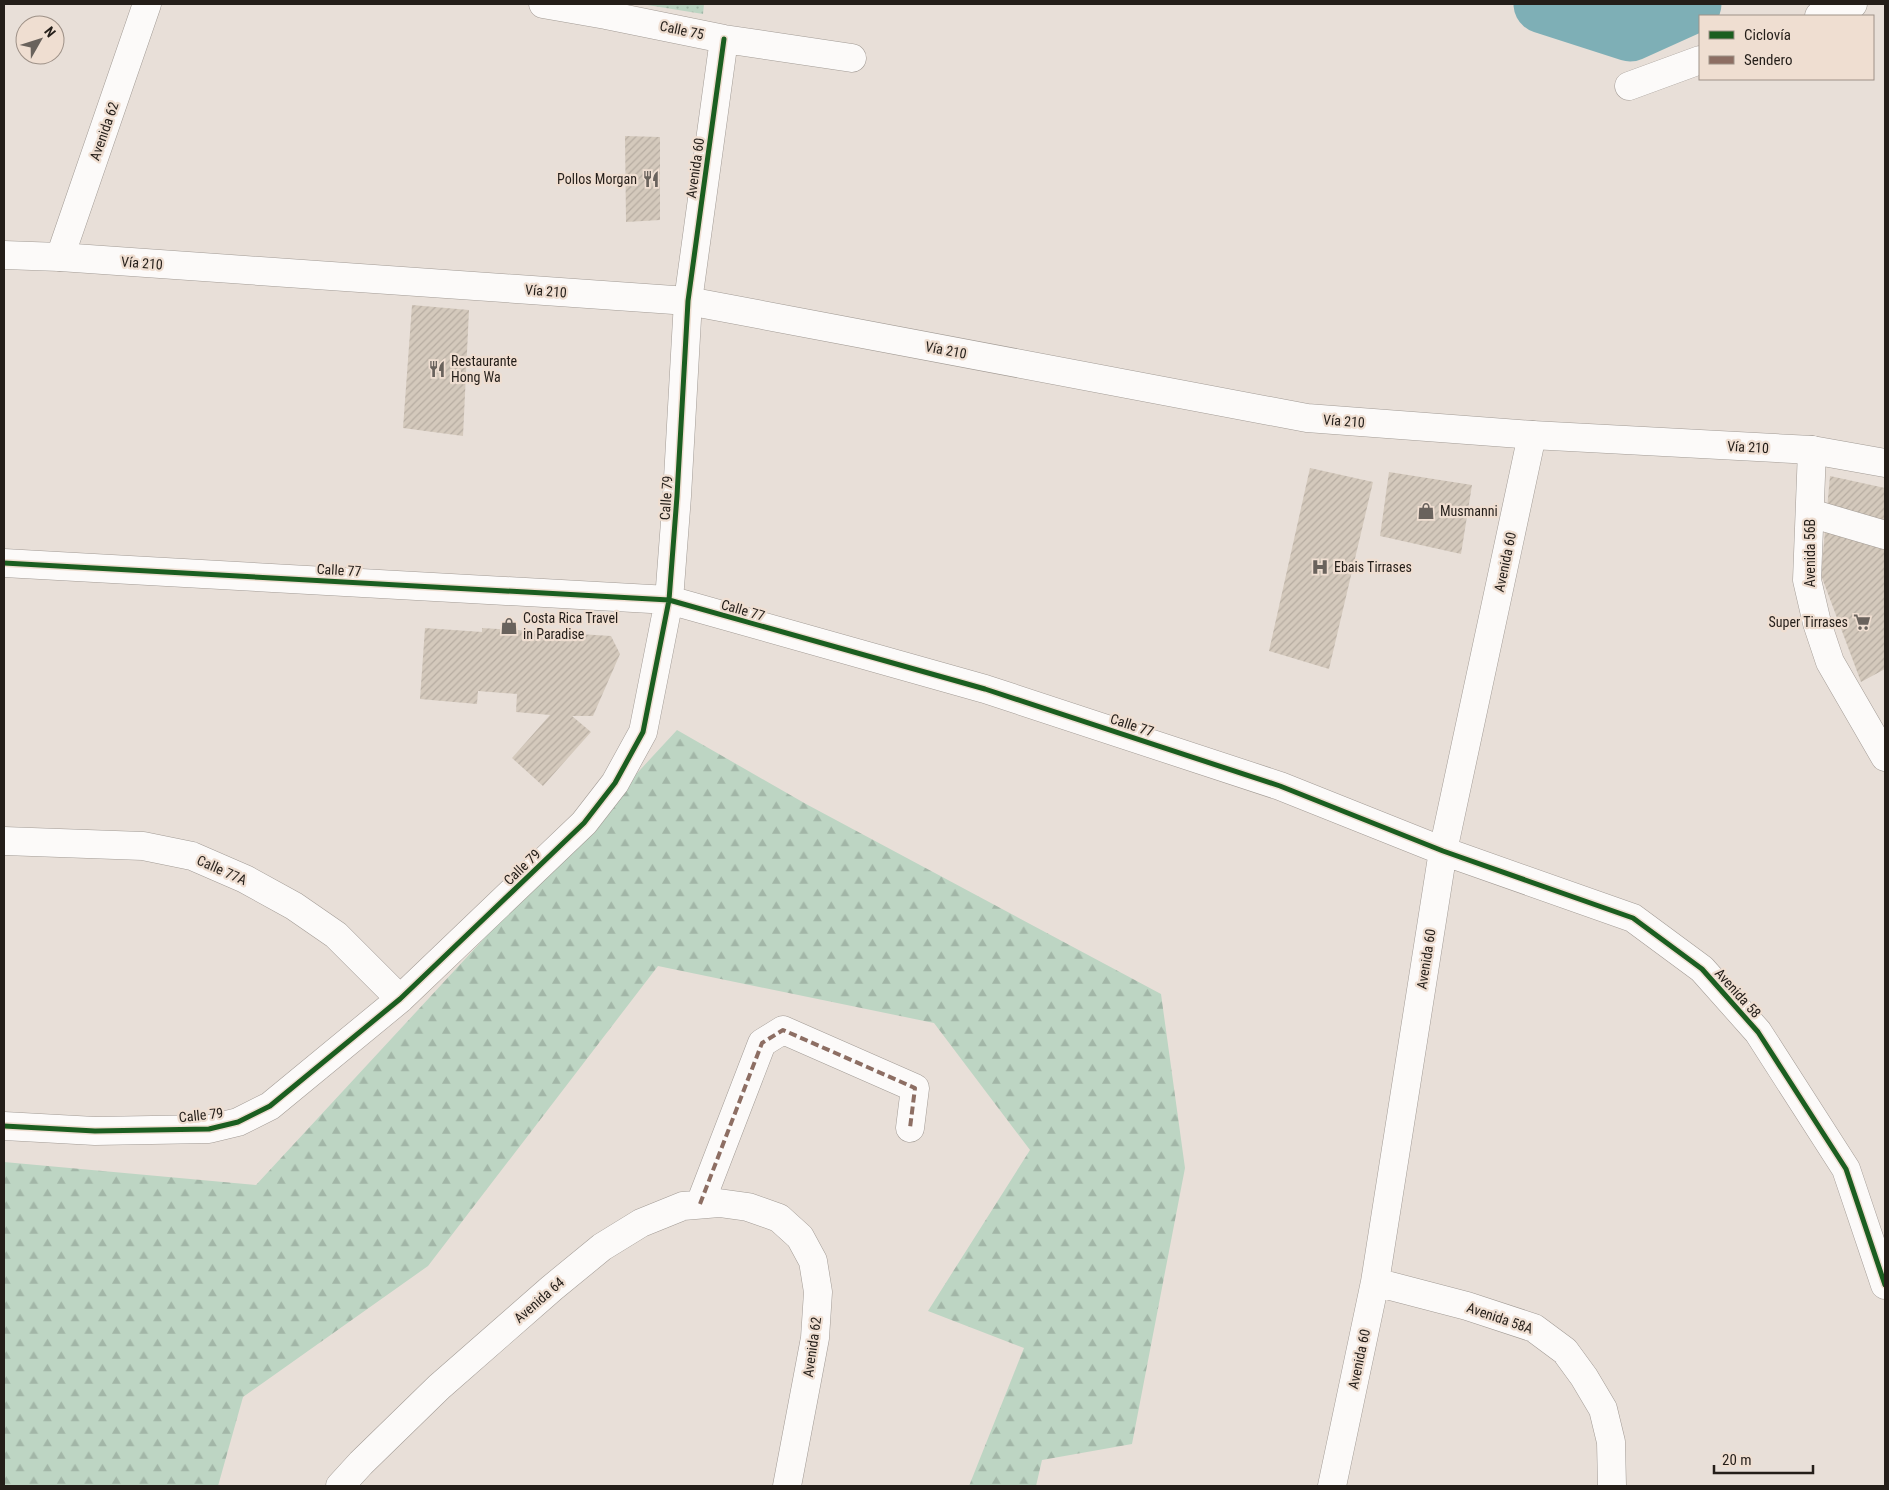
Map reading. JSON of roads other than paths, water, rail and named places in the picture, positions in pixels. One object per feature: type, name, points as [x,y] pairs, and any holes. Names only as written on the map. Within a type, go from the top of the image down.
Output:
[{"type":"street","name":"Avenida 62","points":[[60,257],[147,4]]},
{"type":"street","name":"Calle 75","points":[[543,4],[606,14],[724,39],[852,58]]},
{"type":"street","points":[[1822,15],[1853,4]]},
{"type":"street","name":"Avenida 60","points":[[688,301],[724,39]]},
{"type":"street","points":[[1629,86],[1699,60]]},
{"type":"street","name":"Vía 210","points":[[4,255],[60,257],[688,301],[1307,418],[1532,435],[1812,450],[1885,463]]},
{"type":"street","name":"Calle 79","points":[[4,1126],[104,1131],[209,1129],[238,1122],[270,1106],[296,1087],[400,999],[584,823],[614,783],[643,732],[669,600],[678,496],[688,301]]},
{"type":"street","name":"Avenida 60","points":[[1332,1486],[1375,1282],[1443,851],[1532,435]]},
{"type":"street","name":"Avenida 56B","points":[[1812,450],[1807,580],[1817,623],[1830,662],[1885,758]]},
{"type":"street","points":[[1810,513],[1885,535]]},
{"type":"street","name":"Calle 77","points":[[4,563],[669,600],[985,689],[1280,786],[1443,851]]},
{"type":"street","name":"Calle 77A","points":[[4,841],[143,846],[192,856],[245,879],[294,906],[336,935],[400,999]]},
{"type":"street","name":"Avenida 58","points":[[1443,851],[1633,918],[1702,969],[1758,1032],[1846,1169],[1885,1285]]},
{"type":"street","points":[[700,1204],[762,1043],[783,1030],[915,1088],[910,1128]]},
{"type":"street","name":"Avenida 64","points":[[340,1486],[360,1463],[439,1387],[545,1294],[602,1247],[641,1223],[683,1206],[719,1203],[748,1207],[779,1218]]},
{"type":"street","name":"Avenida 62","points":[[779,1218],[800,1237],[813,1261],[818,1292],[815,1338],[787,1486]]},
{"type":"street","name":"Avenida 58A","points":[[1375,1282],[1467,1306],[1534,1328],[1564,1350],[1584,1377],[1603,1409],[1611,1442],[1612,1486]]},
{"type":"waterway","points":[[1543,4],[1630,32],[1692,4]]},
{"type":"place","name":"Pollos Morgan","points":[[651,179]]},
{"type":"place","name":"Restaurante Hong Wa","points":[[437,369]]},
{"type":"place","name":"Musmanni","points":[[1426,511]]},
{"type":"place","name":"Ebais Tirrases","points":[[1320,567]]},
{"type":"place","name":"Super Tirrases","points":[[1862,622]]},
{"type":"place","name":"Costa Rica Travel in Paradise","points":[[509,626]]}]
